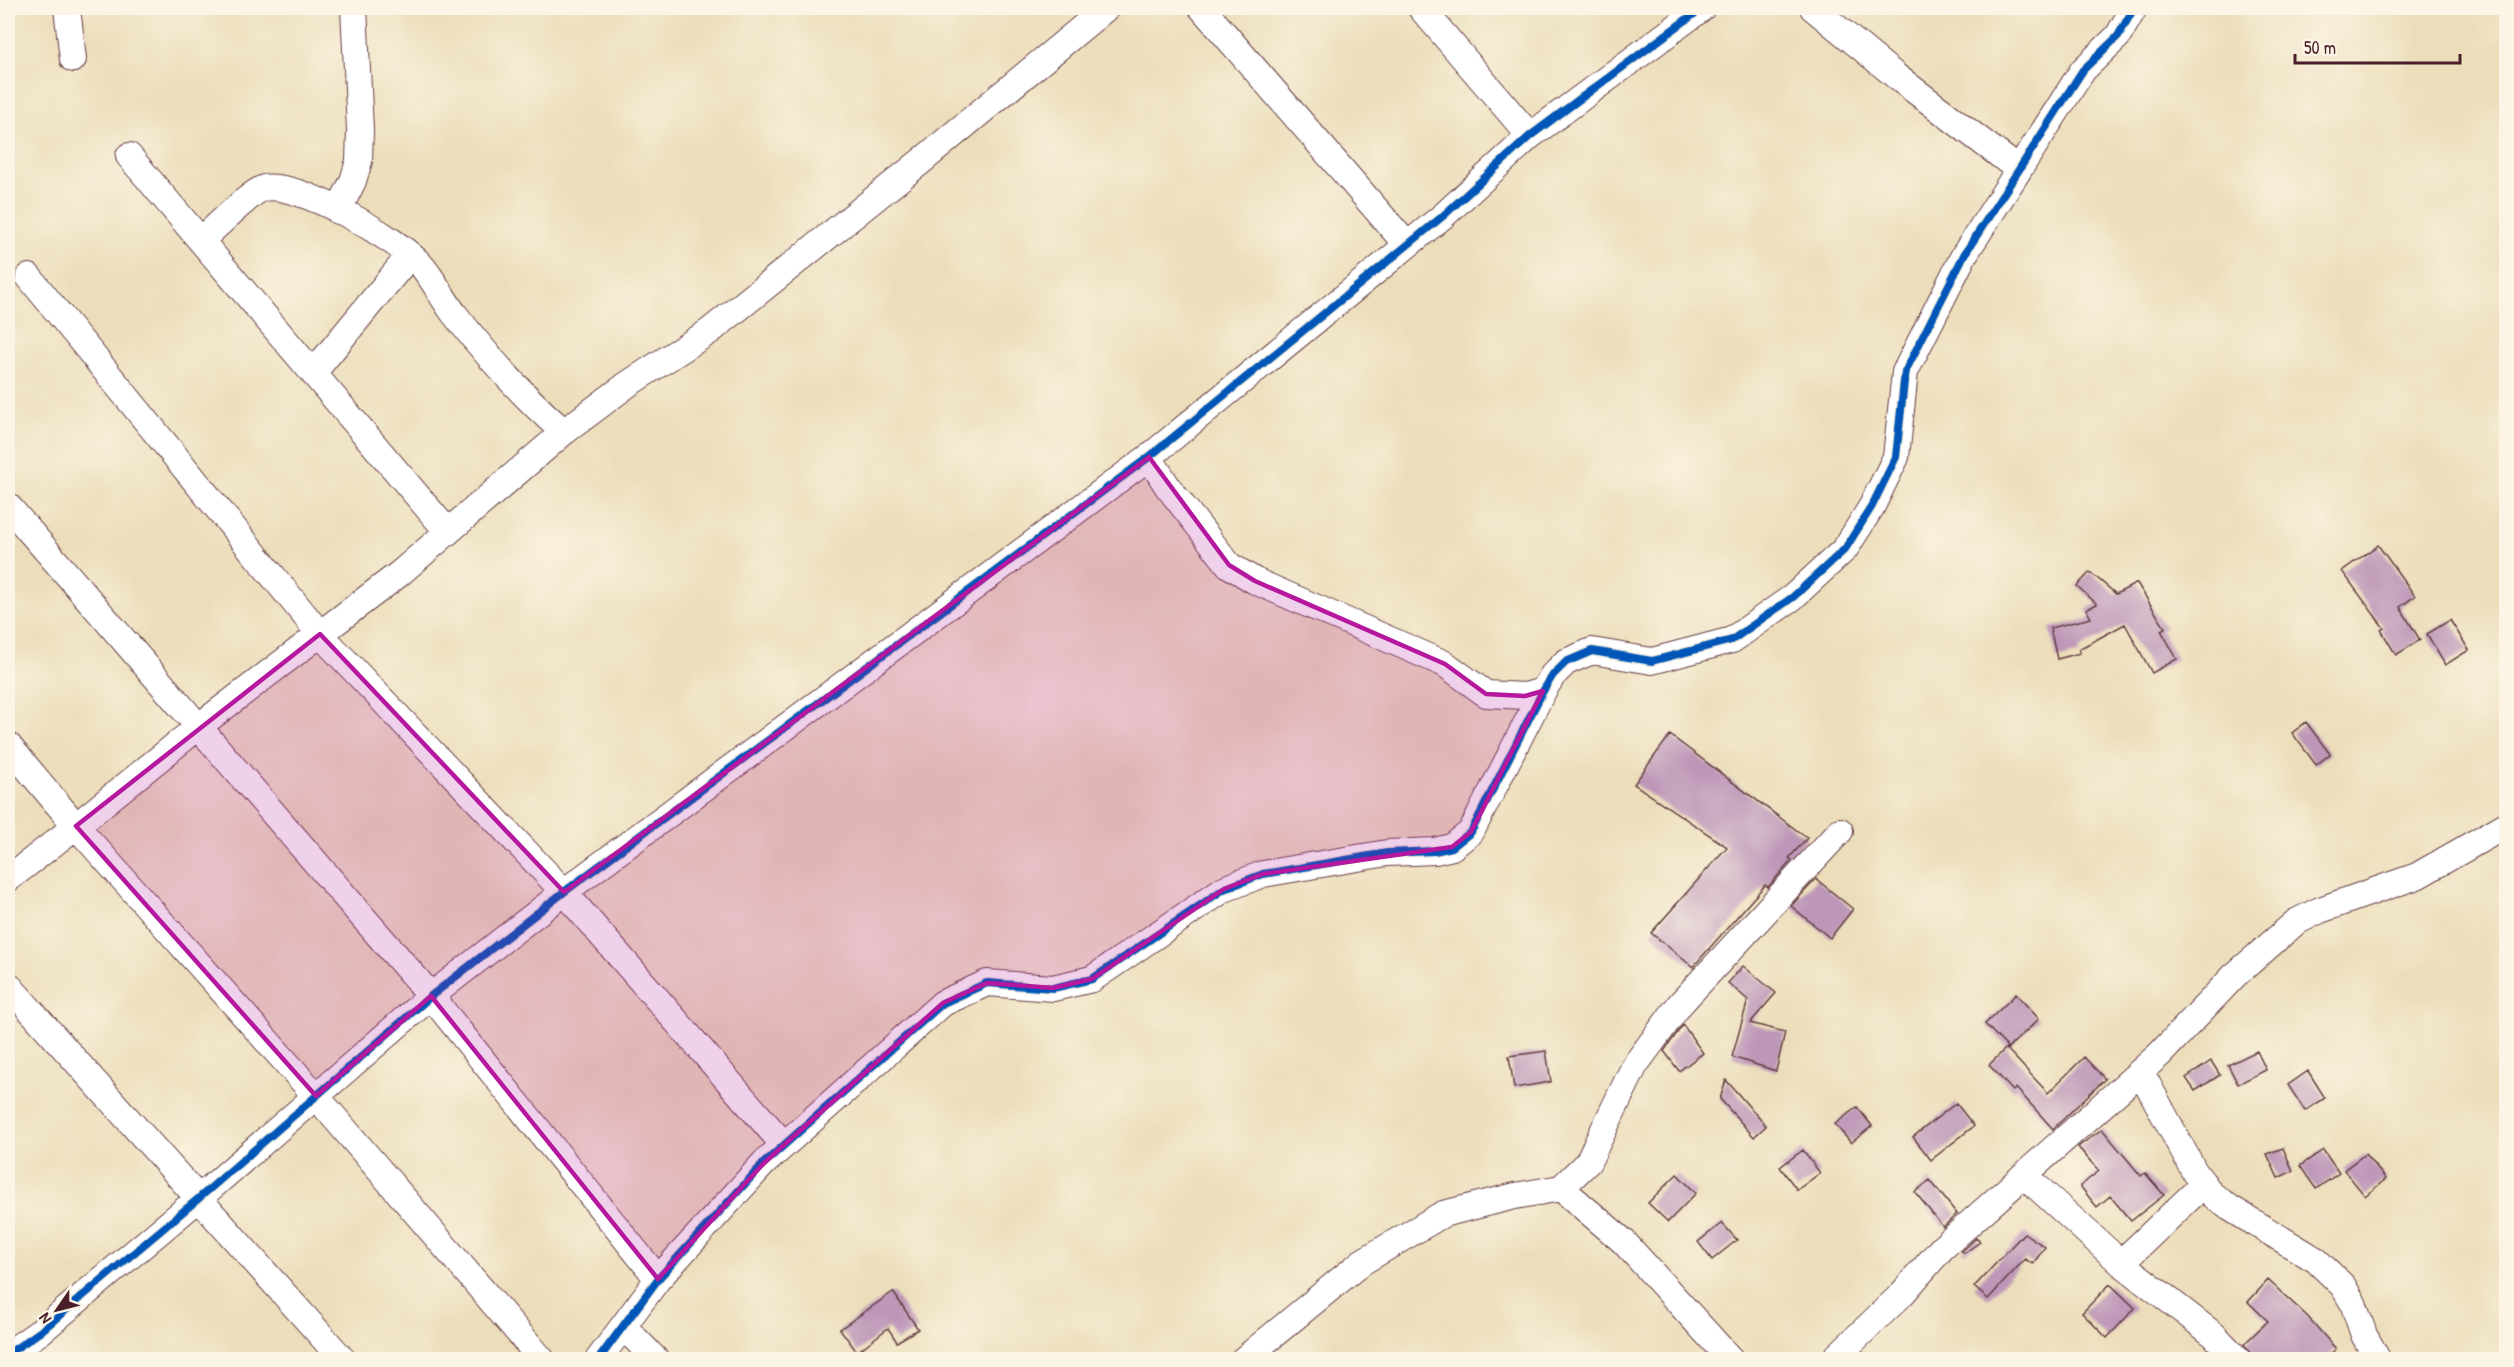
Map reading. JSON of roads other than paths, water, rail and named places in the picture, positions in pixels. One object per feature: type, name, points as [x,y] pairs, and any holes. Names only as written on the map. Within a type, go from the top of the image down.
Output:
[{"type":"street","points":[[67,8],[73,59]]},
{"type":"street","points":[[338,211],[353,181],[359,161],[360,130],[354,8]]},
{"type":"street","points":[[8,879],[198,727],[399,574],[564,432],[628,384],[710,332],[924,159],[1103,8]]},
{"type":"street","points":[[1202,8],[1407,244]]},
{"type":"street","points":[[1421,8],[1530,136]]},
{"type":"street","points":[[8,1354],[41,1330],[198,1199],[431,996],[564,892],[1149,457],[1443,216],[1530,136],[1702,8]]},
{"type":"street","points":[[1813,8],[1897,77],[2018,169]]},
{"type":"street","points":[[598,1359],[658,1279],[764,1163],[943,1003],[987,983],[1053,988],[1092,979],[1224,889],[1263,874],[1364,856],[1435,851],[1452,847],[1471,832],[1543,691],[1553,675],[1566,662],[1592,651],[1652,661],[1732,640],[1793,597],[1845,549],[1872,506],[1896,457],[1905,372],[1964,255],[2083,70],[2118,36],[2134,8]]},
{"type":"street","points":[[129,156],[448,531]]},
{"type":"street","points":[[201,240],[261,189],[277,187],[314,198],[396,243],[421,264],[456,316],[534,406],[564,432]]},
{"type":"street","points":[[313,373],[410,255]]},
{"type":"street","points":[[30,277],[320,634],[564,892],[784,1145]]},
{"type":"street","points":[[1149,457],[1168,487],[1229,565],[1255,581],[1445,664],[1486,694],[1525,696],[1543,691]]},
{"type":"street","points":[[8,506],[431,996],[658,1279]]},
{"type":"street","points":[[8,744],[76,826],[316,1096],[542,1359]]},
{"type":"street","points":[[1833,1359],[1901,1295],[1942,1248],[2140,1072],[2234,976],[2296,922],[2320,910],[2417,876],[2506,825]]},
{"type":"street","points":[[1243,1359],[1362,1262],[1443,1214],[1515,1196],[1562,1188],[1588,1162],[1635,1065],[1680,1004],[1840,831]]},
{"type":"street","points":[[8,985],[344,1359]]},
{"type":"street","points":[[2140,1072],[2194,1171],[2211,1194],[2316,1260],[2343,1286],[2353,1303],[2364,1335],[2378,1359]]},
{"type":"street","points":[[2024,1175],[2121,1263],[2214,1335],[2238,1359]]},
{"type":"street","points":[[2121,1263],[2204,1184]]},
{"type":"street","points":[[1562,1188],[1624,1242],[1731,1359]]},
{"type":"street","points":[[623,1326],[656,1359]]}]
